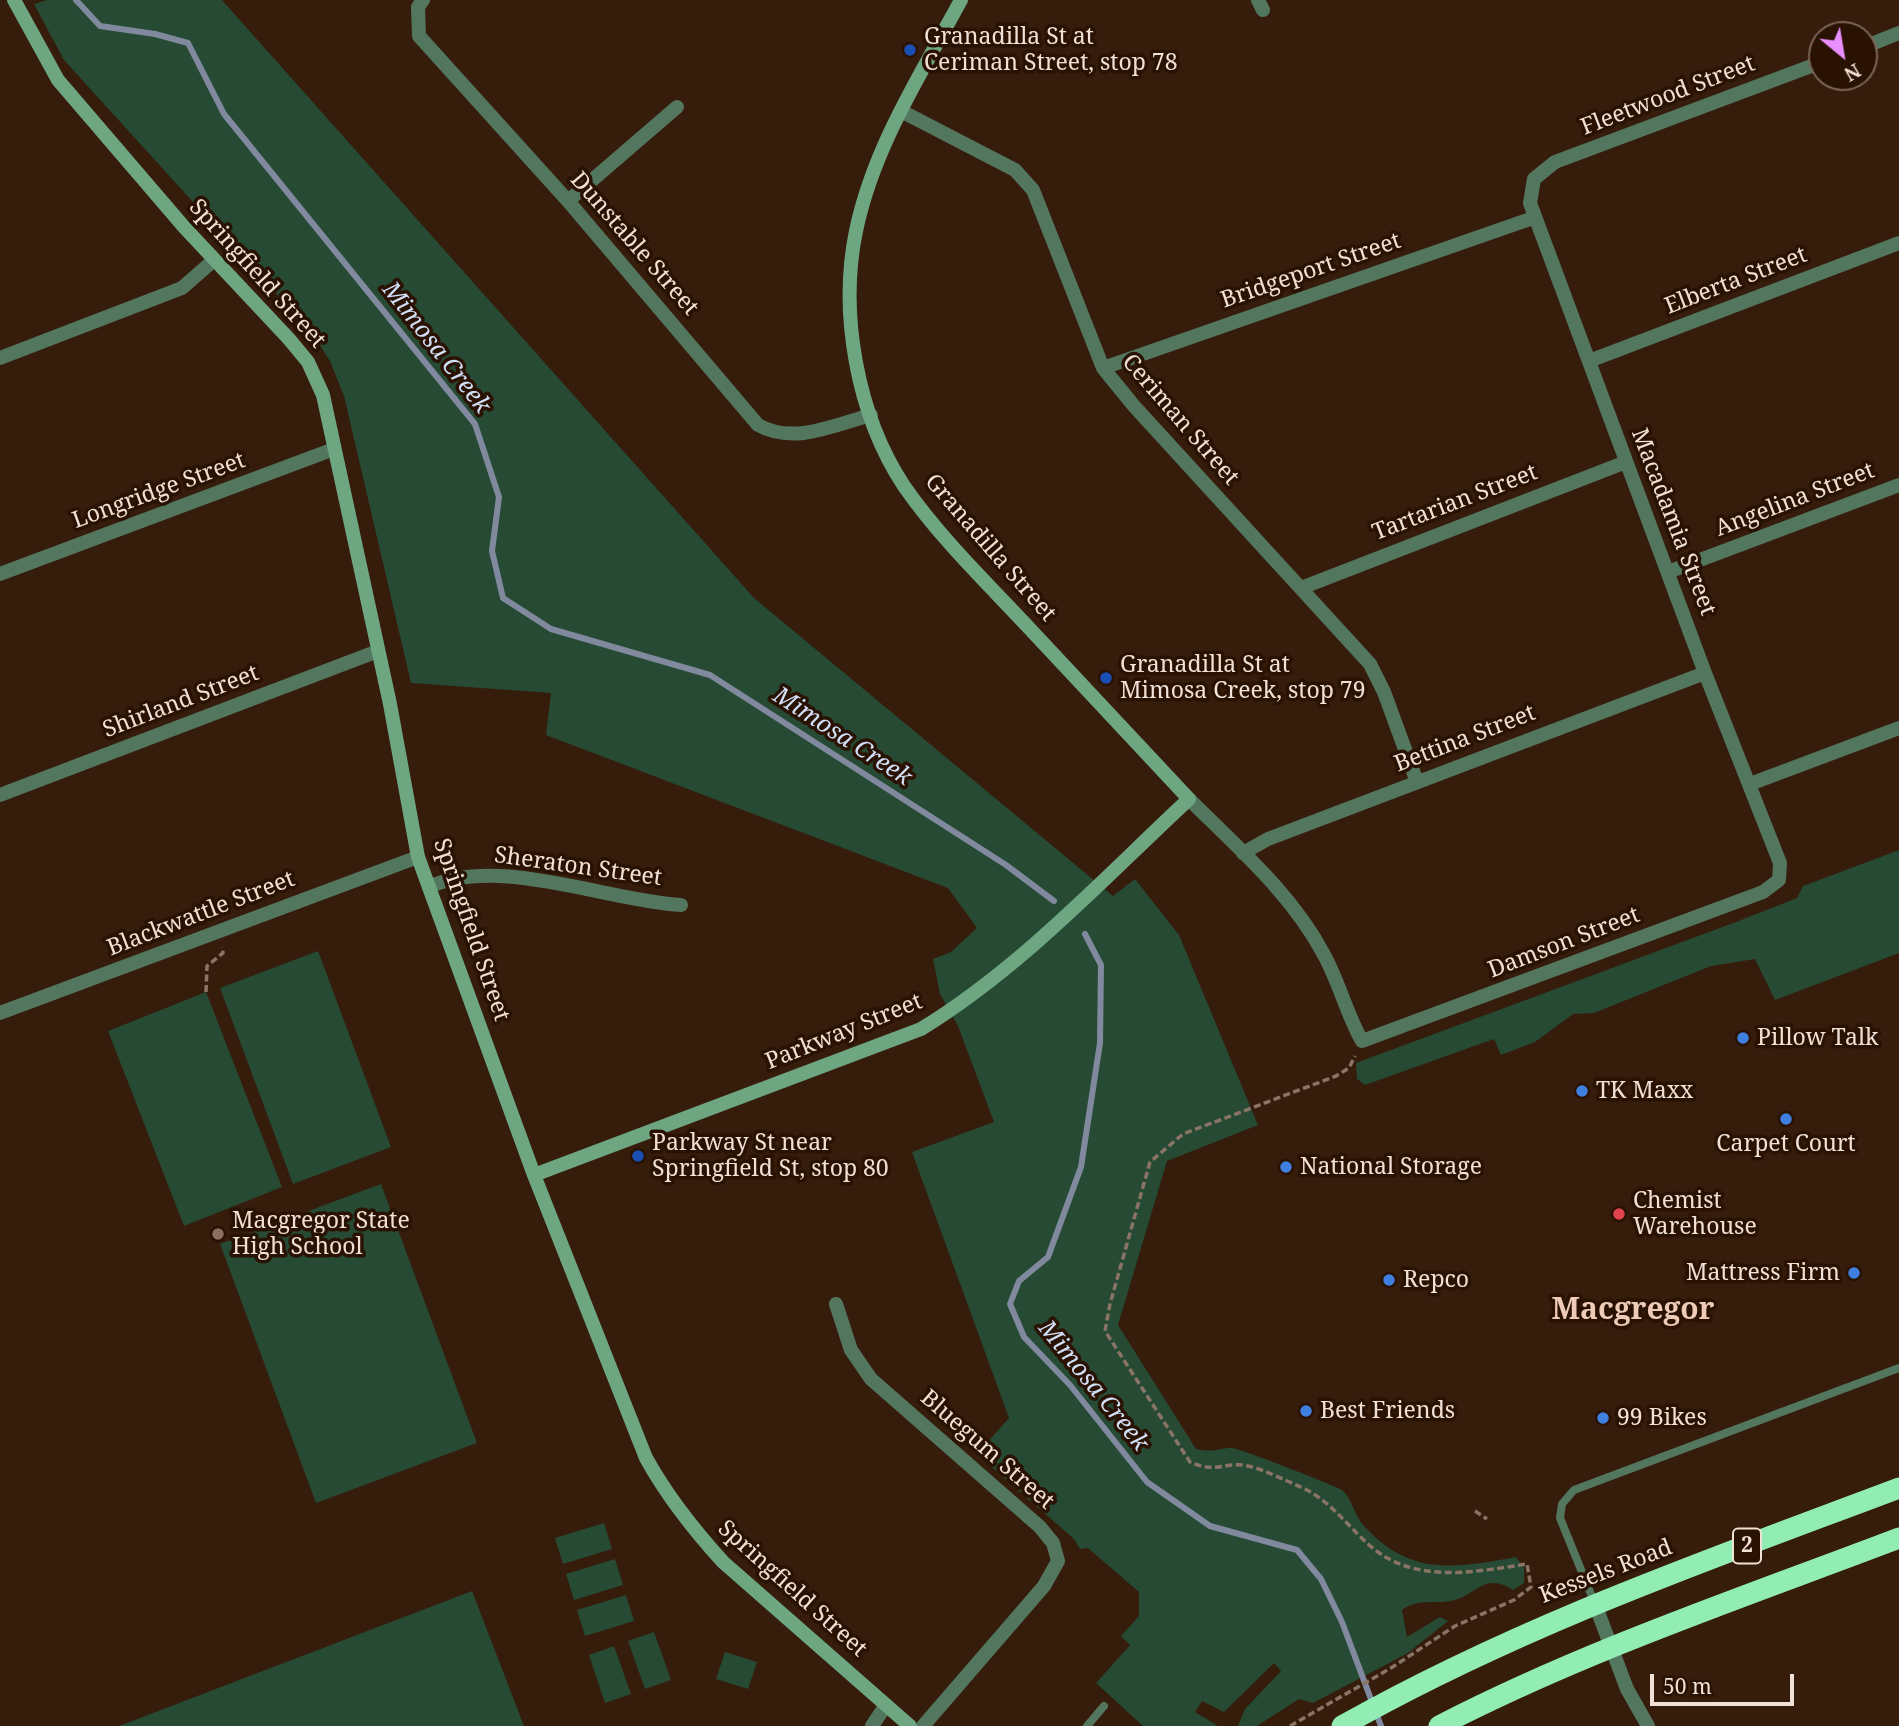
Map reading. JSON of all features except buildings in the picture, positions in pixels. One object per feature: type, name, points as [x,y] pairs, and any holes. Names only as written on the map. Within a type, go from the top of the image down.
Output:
[{"type":"highway","name":"Kessels Road","points":[[1342,1726],[1397,1695],[1530,1630],[1899,1488]]},
{"type":"highway","name":"2","points":[[1439,1726],[1502,1694],[1612,1647],[1899,1538]]},
{"type":"street","name":"Springfield Street","points":[[14,0],[58,80],[214,260],[308,362],[323,396],[379,651],[418,857],[534,1175],[565,1249],[631,1425],[662,1487],[723,1562],[911,1726]]},
{"type":"street","name":"Dunstable Street","points":[[423,0],[418,7],[419,36],[568,201],[758,425],[772,433],[800,435],[871,415]]},
{"type":"street","name":"Granadilla Street","points":[[961,0],[901,111],[872,174],[856,231],[850,289],[854,342],[871,415],[903,484],[951,545],[1189,799],[1284,895],[1324,954],[1351,1022],[1362,1041]]},
{"type":"street","points":[[1878,41],[1899,33]]},
{"type":"street","name":"Fleetwood Street","points":[[1534,178],[1555,162],[1808,67]]},
{"type":"street","points":[[568,201],[677,107]]},
{"type":"street","name":"Ceriman Street","points":[[901,111],[1015,170],[1033,190],[1104,368],[1134,406],[1370,664],[1384,692],[1417,782]]},
{"type":"street","name":"Macadamia Street","points":[[1534,178],[1530,204],[1533,218],[1780,863],[1779,880]]},
{"type":"street","name":"Bridgeport Street","points":[[1104,368],[1533,218]]},
{"type":"street","name":"Elberta Street","points":[[1589,361],[1899,243]]},
{"type":"street","points":[[0,358],[182,288],[214,260]]},
{"type":"street","name":"Longridge Street","points":[[0,574],[334,449]]},
{"type":"street","name":"Tartarian Street","points":[[1301,588],[1626,462]]},
{"type":"street","name":"Angelina Street","points":[[1668,572],[1899,485]]},
{"type":"street","name":"Shirland Street","points":[[0,795],[379,651]]},
{"type":"street","name":"Bettina Street","points":[[1243,853],[1268,839],[1705,673]]},
{"type":"street","points":[[1750,784],[1899,728]]},
{"type":"street","name":"Parkway Street","points":[[534,1175],[921,1029],[960,1005],[1032,947],[1189,799]]},
{"type":"street","name":"Blackwattle Street","points":[[0,1013],[418,857]]},
{"type":"street","name":"Sheraton Street","points":[[429,887],[444,880],[474,875],[566,884],[647,903],[681,905]]},
{"type":"street","name":"Damson Street","points":[[1362,1041],[1763,892],[1779,880]]},
{"type":"street","name":"Bluegum Street","points":[[836,1304],[852,1350],[871,1379],[1040,1527],[1053,1543],[1058,1561],[1044,1586],[923,1726]]},
{"type":"street","points":[[1595,1604],[1633,1703],[1648,1726]]},
{"type":"street","points":[[872,1726],[886,1705]]},
{"type":"lane","points":[[1595,1604],[1560,1518],[1562,1504],[1574,1490],[1899,1368]]},
{"type":"lane","points":[[1087,1726],[1104,1706]]},
{"type":"path","points":[[206,992],[207,966],[223,953],[216,932]]},
{"type":"path","points":[[1290,1726],[1391,1668],[1455,1626],[1529,1592],[1531,1587],[1527,1564],[1437,1574],[1406,1566],[1377,1551],[1335,1510],[1306,1490],[1246,1465],[1205,1469],[1190,1462],[1105,1331],[1110,1304],[1150,1162],[1183,1134],[1336,1076],[1349,1068],[1362,1041]]},
{"type":"path","points":[[1475,1511],[1487,1519]]},
{"type":"green space","points":[[47,0],[222,0],[754,598],[1113,896],[1135,879],[1179,935],[1258,1125],[1167,1161],[1118,1325],[1196,1449],[1232,1448],[1342,1490],[1364,1526],[1399,1554],[1417,1561],[1453,1565],[1516,1557],[1524,1568],[1524,1583],[1513,1590],[1495,1583],[1487,1584],[1451,1601],[1408,1606],[1402,1610],[1407,1637],[1440,1617],[1448,1621],[1408,1653],[1313,1703],[1299,1699],[1257,1726],[1238,1726],[1245,1709],[1281,1671],[1274,1663],[1224,1712],[1202,1701],[1195,1712],[1218,1726],[1143,1726],[1096,1683],[1130,1645],[1121,1636],[1139,1616],[1139,1592],[1088,1548],[1080,1549],[1074,1539],[977,1454],[1009,1418],[912,1152],[994,1122],[958,1026],[940,994],[933,959],[951,952],[977,928],[948,888],[546,735],[551,693],[411,683],[344,396],[330,361],[313,334],[64,60],[34,4]]},
{"type":"green space","points":[[1899,850],[1899,953],[1775,1000],[1755,959],[1711,966],[1594,1013],[1573,1014],[1535,1042],[1501,1055],[1494,1039],[1365,1085],[1357,1079],[1356,1063],[1736,922],[1797,898],[1803,886]]},
{"type":"green space","points":[[318,951],[391,1147],[293,1184],[220,988]]},
{"type":"green space","points":[[206,992],[282,1187],[184,1226],[108,1031]]},
{"type":"green space","points":[[381,1184],[477,1443],[316,1503],[220,1244]]},
{"type":"green space","points":[[604,1523],[612,1549],[563,1564],[555,1538]]},
{"type":"green space","points":[[615,1559],[623,1585],[574,1600],[566,1574]]},
{"type":"green space","points":[[472,1591],[524,1726],[119,1726]]},
{"type":"green space","points":[[626,1595],[634,1621],[585,1636],[577,1610]]},
{"type":"green space","points":[[654,1632],[671,1680],[645,1689],[628,1641]]},
{"type":"green space","points":[[614,1646],[631,1694],[605,1703],[589,1655]]},
{"type":"green space","points":[[725,1652],[757,1662],[748,1689],[716,1679]]},
{"type":"waterway","name":"Mimosa Creek","points":[[76,0],[100,26],[155,34],[188,43],[224,114],[475,424],[499,497],[492,551],[503,598],[551,629],[710,675],[1006,865],[1054,901]]},
{"type":"waterway","name":"Mimosa Creek","points":[[1085,934],[1101,965],[1100,1043],[1081,1167],[1048,1257],[1019,1281],[1010,1304],[1024,1337],[1070,1385],[1147,1482],[1210,1526],[1297,1550],[1321,1579],[1342,1622],[1381,1726]]},
{"type":"place","name":"Granadilla St at Ceriman Street, stop 78","points":[[910,50]]},
{"type":"place","name":"Granadilla St at Mimosa Creek, stop 79","points":[[1106,678]]},
{"type":"place","name":"Pillow Talk","points":[[1743,1038]]},
{"type":"place","name":"TK Maxx","points":[[1582,1091]]},
{"type":"place","name":"Carpet Court","points":[[1786,1119]]},
{"type":"place","name":"Parkway St near Springfield St, stop 80","points":[[638,1156]]},
{"type":"place","name":"National Storage","points":[[1286,1167]]},
{"type":"place","name":"Chemist Warehouse","points":[[1619,1214]]},
{"type":"place","name":"Macgregor State High School","points":[[218,1234]]},
{"type":"place","name":"Mattress Firm","points":[[1854,1273]]},
{"type":"place","name":"Repco","points":[[1389,1280]]},
{"type":"place","name":"Best Friends","points":[[1306,1411]]},
{"type":"place","name":"99 Bikes","points":[[1603,1418]]},
{"type":"district","name":"Macgregor","points":[[1633,1310]]}]
